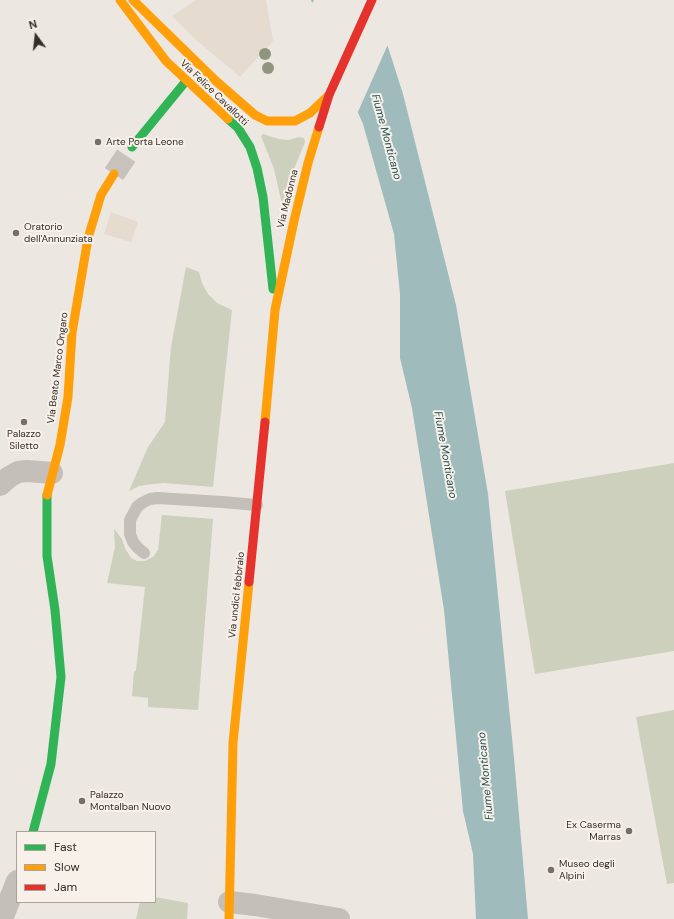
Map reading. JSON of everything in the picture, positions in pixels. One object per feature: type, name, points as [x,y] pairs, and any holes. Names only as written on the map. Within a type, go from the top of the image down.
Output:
[{"type":"street","name":"Via Felice Cavallotti","points":[[120,0],[166,61],[186,82],[238,128],[250,147],[257,168],[263,197],[275,310]]},
{"type":"street","name":"Via Felice Cavallotti","points":[[133,0],[216,81],[255,115],[267,121],[281,122]]},
{"type":"street","name":"Via Madonna","points":[[275,310],[308,163],[328,95],[372,0]]},
{"type":"street","points":[[132,147],[186,82]]},
{"type":"street","name":"Via Madonna","points":[[281,122],[296,121],[310,112],[328,95]]},
{"type":"street","name":"Via Beato Marco Ongaro","points":[[34,831],[51,764],[61,677],[58,640],[47,556],[47,494],[60,445],[68,397],[72,333],[88,238],[101,195],[114,174]]},
{"type":"street","name":"Via undici febbraio","points":[[229,901],[233,743],[258,505],[275,310]]},
{"type":"street","points":[[0,485],[9,477],[18,472],[27,470],[52,472]]},
{"type":"street","points":[[2,919],[16,884]]},
{"type":"street","points":[[229,901],[255,904],[339,919]]},
{"type":"lane","points":[[144,552],[133,542],[130,534],[130,520],[137,508],[142,503],[158,498],[258,505]]},
{"type":"green space","points":[[263,134],[279,139],[289,140],[299,137],[304,138],[305,142],[294,169],[285,201],[283,203],[274,169],[261,136]]},
{"type":"green space","points":[[186,267],[199,272],[202,283],[208,294],[217,303],[232,310],[213,487],[164,483],[139,486],[129,491],[148,447],[165,422],[171,347]]},
{"type":"green space","points":[[674,463],[674,651],[535,674],[505,491]]},
{"type":"green space","points":[[162,515],[213,519],[198,710],[148,707],[148,698],[132,696],[145,587],[107,583],[115,547],[114,529],[122,539],[131,558],[137,561],[145,561],[153,557],[158,550]]},
{"type":"green space","points":[[674,710],[674,883],[667,884],[636,717]]},
{"type":"green space","points":[[156,897],[188,903],[187,919],[136,919],[140,903],[156,903]]},
{"type":"shaded area","points":[[196,0],[266,0],[273,41],[240,77],[194,38],[172,16]]},
{"type":"shaded area","points":[[111,212],[138,222],[131,242],[104,234]]},
{"type":"water","name":"Fiume Monticano","points":[[311,0],[373,0],[403,94],[456,305],[488,494],[528,919],[476,919],[473,854],[463,811],[444,610],[412,408],[400,358],[400,294],[394,234],[363,124],[319,23]]},
{"type":"pier","points":[[314,0],[375,0],[389,42],[357,114],[311,5]]},
{"type":"tunnel","points":[[114,174],[132,147]]},
{"type":"traffic: fast","points":[[132,147],[186,81]]},
{"type":"traffic: fast","points":[[228,119],[238,128],[250,147],[257,168],[263,197],[273,289]]},
{"type":"traffic: fast","points":[[33,831],[51,764],[61,677],[55,610],[47,556],[47,495]]},
{"type":"traffic: slow","points":[[120,0],[166,61],[228,119]]},
{"type":"traffic: slow","points":[[133,0],[216,81],[255,115],[267,121],[295,121],[310,113],[329,95]]},
{"type":"traffic: slow","points":[[265,422],[275,310],[294,221],[308,163],[319,127]]},
{"type":"traffic: slow","points":[[47,495],[60,445],[68,397],[72,333],[88,238],[101,195],[114,174]]},
{"type":"traffic: slow","points":[[229,919],[233,743],[249,582]]},
{"type":"traffic: jam","points":[[319,127],[329,95],[372,0]]},
{"type":"traffic: jam","points":[[249,582],[265,422]]},
{"type":"place","name":"Arte Porta Leone","points":[[98,142]]},
{"type":"place","name":"Oratorio dell'Annunziata","points":[[16,233]]},
{"type":"place","name":"Palazzo Siletto","points":[[24,422]]},
{"type":"place","name":"Palazzo Montalban Nuovo","points":[[82,801]]},
{"type":"place","name":"Ex Caserma Marras","points":[[629,831]]},
{"type":"place","name":"Museo degli Alpini","points":[[551,870]]}]
